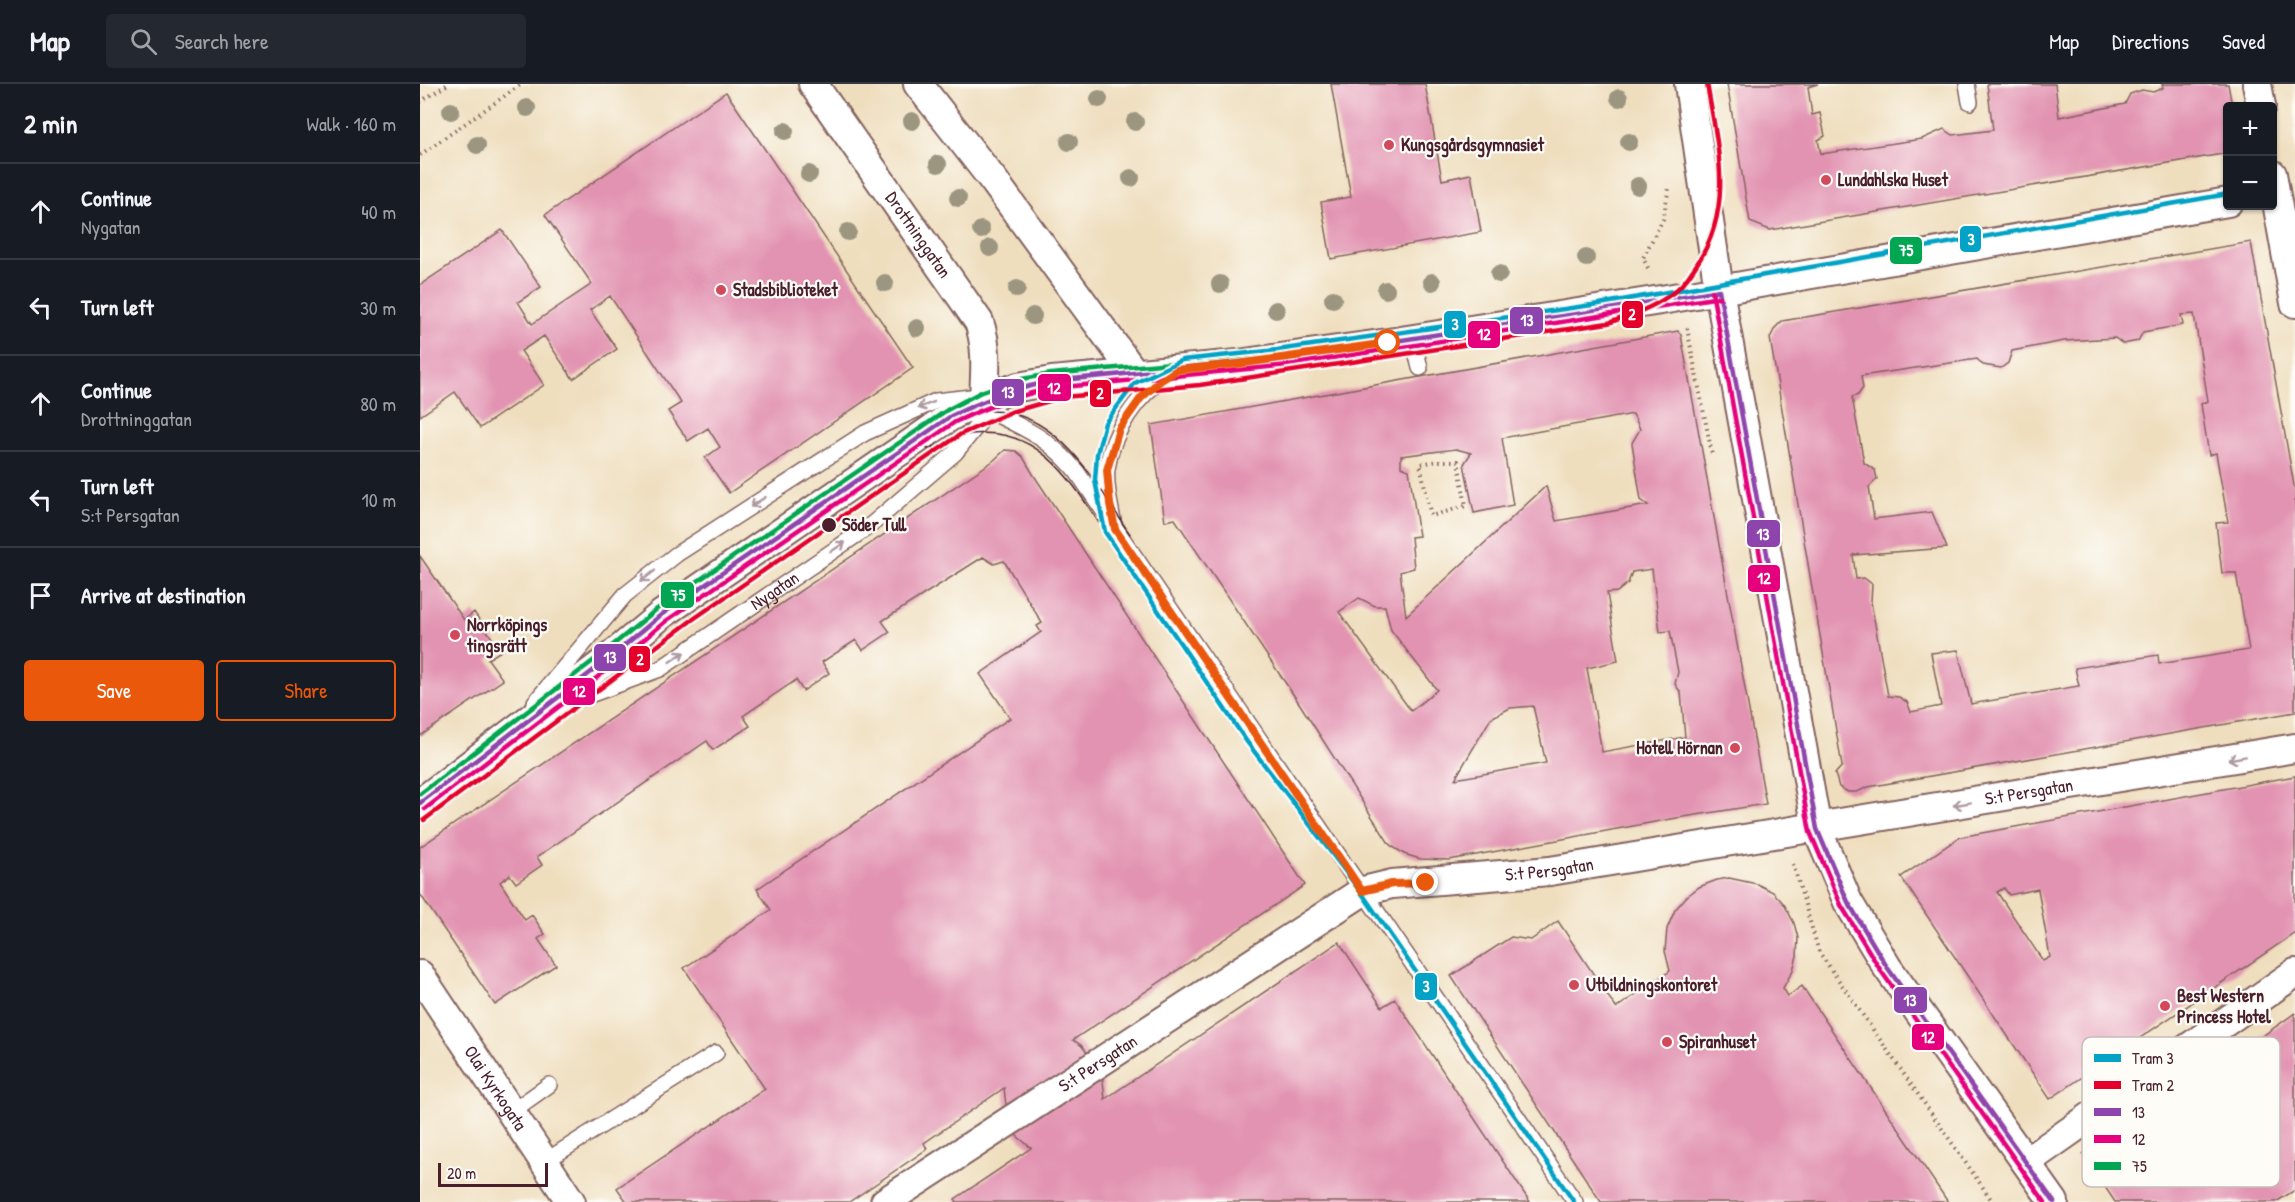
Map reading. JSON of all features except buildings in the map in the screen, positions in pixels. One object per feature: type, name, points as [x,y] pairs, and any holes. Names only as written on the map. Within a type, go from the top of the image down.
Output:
[{"type":"street","name":"Drottninggatan","points":[[813,84],[979,322],[984,336],[986,357],[986,405]]},
{"type":"street","points":[[918,84],[993,181],[1135,374]]},
{"type":"street","points":[[1689,84],[1719,290],[1817,829],[1848,902],[1887,967],[2054,1202]]},
{"type":"street","points":[[2257,84],[2260,102]]},
{"type":"street","points":[[2279,188],[2295,303]]},
{"type":"street","name":"Nygatan","points":[[420,803],[527,722],[661,615],[951,416],[986,405],[1018,387],[1278,359],[1413,339],[1667,299],[2223,203]]},
{"type":"street","name":"S:t Persgatan","points":[[885,1202],[1362,891],[1392,884],[1550,871],[1817,829],[2295,748]]},
{"type":"street","points":[[2204,1037],[2295,973]]},
{"type":"street","name":"Olai Kyrkogata","points":[[420,975],[571,1202]]},
{"type":"street","points":[[2026,1162],[2082,1123]]},
{"type":"lane","points":[[1966,84],[1970,102]]},
{"type":"lane","points":[[1413,339],[1420,368]]},
{"type":"lane","points":[[1115,529],[1107,470],[1119,429],[1141,398],[1177,370]]},
{"type":"lane","points":[[527,722],[534,705],[625,595],[677,554],[865,432],[936,401],[968,397],[986,405],[1048,442],[1077,472],[1575,1202]]},
{"type":"lane","name":"Nygatan","points":[[527,722],[574,700],[660,669],[871,525],[955,453],[986,405]]},
{"type":"lane","points":[[544,1162],[716,1053]]},
{"type":"lane","points":[[511,1112],[549,1085]]},
{"type":"path","points":[[420,102],[448,84]]},
{"type":"path","points":[[420,155],[522,84]]},
{"type":"path","points":[[1670,181],[1663,219],[1643,258],[1653,279],[1686,320],[1714,465]]},
{"type":"path","points":[[1439,461],[1458,461],[1466,506],[1431,516],[1420,464],[1439,461]]},
{"type":"path","points":[[1786,833],[1819,952],[1993,1202]]},
{"type":"tram line","name":"2","points":[[424,820],[692,620],[961,434],[1011,412],[1063,397],[1200,385],[1608,323],[1639,312],[1660,301],[1683,284],[1695,267],[1707,245],[1715,223],[1719,200],[1719,155],[1707,84]]},
{"type":"tram line","name":"3","points":[[1574,1202],[1361,892],[1247,742],[1105,532],[1095,480],[1097,454],[1105,423],[1135,383],[1182,360],[1277,350],[1599,304],[2223,195]]},
{"type":"tram line","points":[[921,425],[954,416],[988,411],[1013,414],[1035,422],[1073,453],[1130,534]]},
{"type":"tram line","points":[[927,449],[972,434],[996,434],[1017,439],[1036,448],[1052,461],[1080,494],[1105,532]]},
{"type":"transit line","name":"75","points":[[420,794],[657,609],[947,410],[981,392],[1016,380],[1051,374],[1237,357],[1387,336],[1666,292],[2223,196]]},
{"type":"transit line","name":"13","points":[[1719,290],[1817,829],[1848,902],[1887,967],[2054,1202]]},
{"type":"transit line","name":"13","points":[[420,803],[607,660],[661,615],[951,416],[988,400],[1052,381],[1288,358],[1719,290]]},
{"type":"transit line","name":"12","points":[[1712,291],[1810,832],[1841,905],[1881,971],[2045,1202]]},
{"type":"transit line","name":"12","points":[[425,809],[612,666],[666,621],[955,422],[991,406],[1053,388],[1289,365],[1720,297]]},
{"type":"place","name":"Kungsgårdsgymnasiet","points":[[1389,145]]},
{"type":"place","name":"Lundahlska Huset","points":[[1826,180]]},
{"type":"place","name":"Stadsbiblioteket","points":[[721,290]]},
{"type":"place","name":"Söder Tull","points":[[829,525]]},
{"type":"place","name":"Norrköpings tingsrätt","points":[[455,635]]},
{"type":"place","name":"Hotell Hörnan","points":[[1735,748]]},
{"type":"place","name":"Utbildningskontoret","points":[[1574,985]]},
{"type":"place","name":"Best Western Princess Hotel","points":[[2165,1006]]},
{"type":"place","name":"Spiranhuset","points":[[1667,1042]]},
{"type":"route","points":[[1388,343],[1288,358],[1177,370],[1141,398],[1119,429],[1107,470],[1115,529],[1362,891],[1392,884],[1426,883]]}]
